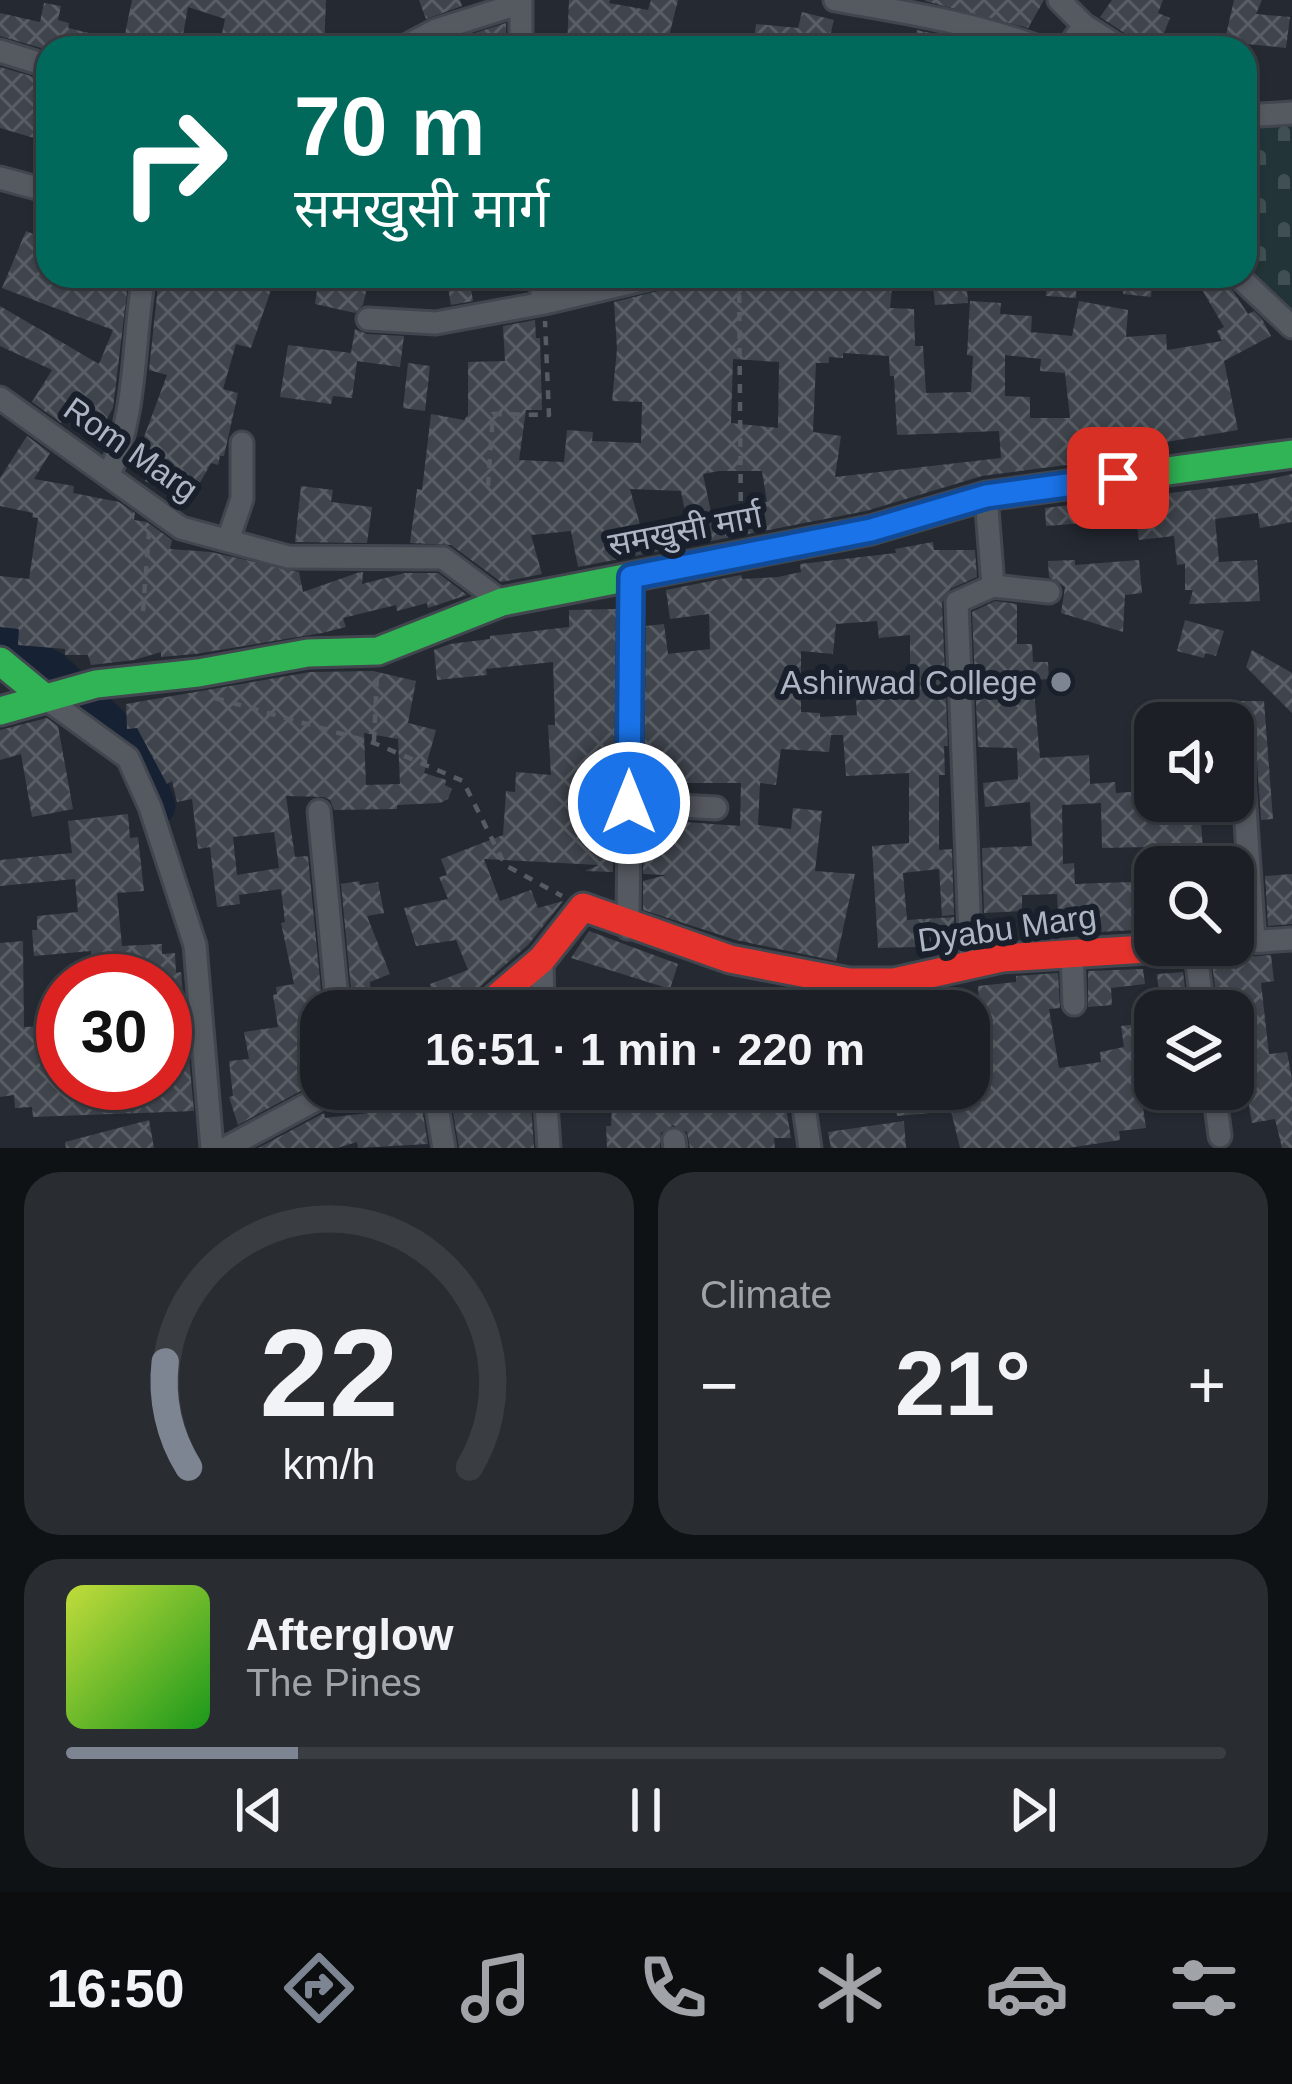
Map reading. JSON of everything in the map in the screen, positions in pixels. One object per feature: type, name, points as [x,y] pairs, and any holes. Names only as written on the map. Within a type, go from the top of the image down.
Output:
[{"type":"main road","name":"समखुसी मार्ग","points":[[0,710],[96,685],[308,653],[378,651],[502,602],[871,530],[986,496],[1292,454]]},
{"type":"main road","points":[[0,661],[50,696]]},
{"type":"main road","name":"Dyabu Marg","points":[[583,907],[628,928],[814,978],[886,983],[970,962],[1134,949]]},
{"type":"main road","points":[[506,990],[542,959],[583,907]]},
{"type":"street","points":[[835,0],[1009,36]]},
{"type":"street","points":[[1059,0],[1101,36]]},
{"type":"street","points":[[424,36],[521,2],[521,36]]},
{"type":"street","points":[[1076,36],[1084,25]]},
{"type":"street","points":[[0,51],[36,62]]},
{"type":"street","points":[[1257,115],[1292,112]]},
{"type":"street","points":[[0,178],[36,187]]},
{"type":"street","points":[[109,475],[133,402],[143,288]]},
{"type":"street","points":[[541,288],[544,303]]},
{"type":"street","points":[[368,319],[436,322],[608,288]]},
{"type":"street","points":[[1251,288],[1292,327]]},
{"type":"street","name":"Rom Marg","points":[[0,398],[182,528],[289,557],[442,559],[502,602]]},
{"type":"street","points":[[228,540],[242,499],[242,443]]},
{"type":"street","points":[[986,496],[993,586]]},
{"type":"street","points":[[628,928],[631,577]]},
{"type":"street","points":[[970,962],[957,602],[993,586],[1049,592]]},
{"type":"street","points":[[50,696],[128,758],[150,807],[195,945],[212,1148]]},
{"type":"street","points":[[629,803],[716,808]]},
{"type":"street","points":[[319,811],[336,990]]},
{"type":"street","points":[[1254,941],[1292,939]]},
{"type":"street","points":[[1072,952],[1074,1004]]},
{"type":"street","points":[[542,959],[543,990]]},
{"type":"street","points":[[813,990],[814,978]]},
{"type":"street","points":[[226,1148],[300,1108]]},
{"type":"street","points":[[438,1110],[444,1148]]},
{"type":"street","points":[[546,1110],[549,1148]]},
{"type":"street","points":[[805,1110],[810,1148]]},
{"type":"street","points":[[1217,1110],[1220,1136]]},
{"type":"path","points":[[739,288],[742,556]]},
{"type":"path","points":[[488,486],[493,414],[549,416],[544,303]]},
{"type":"path","points":[[143,611],[151,508]]},
{"type":"path","points":[[374,743],[378,651]]},
{"type":"path","points":[[198,673],[203,694],[374,743],[463,781],[505,865],[583,907]]},
{"type":"green space","points":[[1292,121],[1292,317],[1257,284],[1257,125]]},
{"type":"building","points":[[132,0],[326,0],[324,36],[221,36],[225,19],[188,7],[183,36],[125,34]]},
{"type":"building","points":[[419,0],[460,0],[462,6],[426,19]]},
{"type":"building","points":[[569,0],[610,0],[648,10],[651,0],[678,0],[669,36],[567,36]]},
{"type":"building","points":[[925,0],[1044,0],[1028,28],[925,1]]},
{"type":"building","points":[[1112,0],[1163,0],[1158,13],[1170,18],[1163,36],[1129,36],[1100,17]]},
{"type":"building","points":[[1234,0],[1262,0],[1256,14],[1290,17],[1286,48],[1257,45],[1257,36],[1226,36]]},
{"type":"building","points":[[44,3],[61,6],[58,20],[93,36],[36,36],[36,46],[0,36],[0,13],[40,22]]},
{"type":"building","points":[[802,12],[834,20],[830,36],[754,36],[756,24],[798,28]]},
{"type":"building","points":[[506,23],[506,36],[475,33]]},
{"type":"building","points":[[0,67],[36,78],[36,139],[0,128]]},
{"type":"building","points":[[26,231],[36,235],[36,288],[128,288],[113,408],[99,433],[66,414],[61,423],[32,402],[52,370],[0,346],[0,306],[99,364],[113,330],[2,288]]},
{"type":"building","points":[[158,288],[271,290],[251,348],[236,344],[223,389],[238,393],[224,456],[218,465],[211,463],[188,504],[145,481],[155,464],[147,460],[153,451],[141,445],[167,375],[149,370]]},
{"type":"building","points":[[317,288],[367,288],[363,305],[355,313],[315,304]]},
{"type":"building","points":[[448,288],[471,288],[473,301],[451,305]]},
{"type":"building","points":[[892,288],[890,308],[914,309],[915,346],[923,346],[926,393],[971,392],[970,301],[1001,303],[1000,314],[1032,316],[1031,332],[1072,336],[1079,301],[1128,310],[1126,337],[1166,334],[1167,350],[1222,341],[1217,331],[1224,327],[1201,288],[1231,288],[1248,314],[1254,311],[1262,319],[1271,336],[1224,361],[1238,430],[1142,446],[1143,451],[1083,453],[1082,463],[982,476],[866,511],[578,567],[571,531],[531,535],[542,574],[501,582],[451,545],[410,543],[431,414],[464,420],[468,415],[468,362],[505,361],[503,326],[535,320],[536,338],[540,338],[542,410],[526,410],[519,460],[564,462],[567,430],[593,432],[592,441],[641,443],[642,402],[612,401],[617,349],[614,302],[666,289]],"holes":[[[843,353],[889,356],[897,435],[999,431],[1001,458],[835,477],[841,436],[813,432],[816,363],[843,358]],[[1005,355],[1041,359],[1040,371],[1065,373],[1070,418],[1030,418],[1030,397],[1005,396]],[[733,359],[779,362],[778,428],[731,423]],[[762,471],[767,502],[712,517],[703,474]],[[630,489],[681,491],[687,522],[643,535]]]},
{"type":"building","points":[[933,288],[967,288],[968,303],[935,305]]},
{"type":"building","points":[[1046,288],[1076,288],[1076,298],[1046,296]]},
{"type":"building","points":[[1123,288],[1152,288],[1151,297],[1123,294]]},
{"type":"building","points":[[355,329],[404,336],[400,367],[357,361],[352,398],[333,396],[331,404],[280,397],[288,345],[351,353]]},
{"type":"building","points":[[408,363],[430,366],[425,411],[403,408]]},
{"type":"building","points":[[27,436],[50,453],[34,479],[74,486],[73,493],[119,502],[135,513],[134,520],[147,522],[172,540],[170,549],[211,552],[299,572],[303,592],[360,572],[362,584],[405,573],[438,573],[467,595],[428,608],[427,603],[397,611],[396,605],[343,618],[346,627],[322,633],[195,654],[161,657],[161,652],[91,665],[88,655],[18,645],[19,629],[0,627],[0,576],[29,579],[38,518],[0,506],[0,478]]},
{"type":"building","points":[[1292,474],[1292,522],[1260,528],[1258,513],[1215,519],[1219,562],[1257,560],[1260,601],[1189,604],[1193,590],[1185,590],[1185,564],[1177,565],[1174,536],[1139,540],[1136,519],[1046,526],[1045,508]]},
{"type":"building","points":[[301,486],[333,490],[331,502],[372,507],[367,543],[295,542]]},
{"type":"building","points":[[933,542],[934,550],[975,550],[977,577],[950,589],[942,603],[948,746],[944,746],[945,775],[939,775],[939,850],[952,849],[954,915],[942,916],[939,869],[903,873],[907,920],[954,917],[955,946],[878,948],[872,846],[909,843],[909,773],[846,776],[843,735],[831,735],[829,752],[781,749],[776,785],[760,783],[758,825],[791,829],[793,808],[822,811],[815,871],[855,874],[836,961],[736,940],[643,910],[643,881],[666,875],[643,874],[644,819],[740,826],[741,783],[644,783],[646,626],[664,624],[668,654],[710,649],[709,614],[670,619],[666,590],[741,575],[742,579],[778,577],[801,572],[800,564],[896,553],[895,549]],"holes":[[[877,621],[879,638],[910,635],[910,694],[856,700],[857,715],[820,717],[820,713],[801,712],[801,651],[833,654],[836,624]]]},
{"type":"building","points":[[1075,560],[1075,565],[1139,560],[1142,593],[1125,595],[1123,632],[1061,613],[1065,587],[1049,577],[1048,561]]},
{"type":"building","points":[[995,601],[1017,604],[1017,644],[1032,644],[1033,662],[1048,662],[1049,679],[1033,680],[1040,758],[1089,755],[1090,784],[1115,782],[1116,793],[1134,792],[1134,822],[1201,822],[1203,846],[1102,848],[1101,803],[1062,805],[1063,864],[1074,863],[1075,884],[1134,882],[1134,930],[1059,934],[1057,894],[1022,895],[1022,911],[984,913],[982,848],[1032,846],[1030,802],[985,807],[983,783],[1018,779],[1017,748],[978,747],[972,612]]},
{"type":"building","points":[[616,609],[614,783],[594,783],[592,807],[614,808],[613,872],[585,871],[599,865],[484,859],[500,901],[531,890],[538,908],[563,901],[528,945],[476,990],[432,990],[430,984],[468,970],[456,940],[416,946],[404,908],[448,899],[439,877],[447,875],[441,859],[503,835],[506,791],[515,792],[516,772],[551,775],[548,725],[555,725],[553,662],[437,680],[434,650],[490,636],[569,627],[569,610]]},
{"type":"building","points":[[1185,620],[1224,631],[1216,656],[1177,651]]},
{"type":"building","points":[[1252,650],[1292,673],[1292,713],[1246,667]]},
{"type":"building","points":[[373,671],[416,681],[408,723],[436,730],[424,773],[446,780],[445,785],[452,789],[440,803],[397,805],[397,809],[334,810],[324,797],[286,796],[295,857],[308,856],[321,990],[300,990],[300,1091],[238,1125],[229,1097],[233,1096],[229,1061],[249,1059],[244,1032],[278,1027],[273,995],[276,987],[294,984],[281,923],[285,922],[281,889],[239,895],[240,904],[217,907],[210,847],[198,849],[192,799],[177,802],[172,781],[167,784],[137,728],[127,729],[126,704],[310,672]],"holes":[[[364,733],[398,739],[400,784],[366,785]],[[274,832],[279,868],[237,875],[233,837]]]},
{"type":"building","points":[[1264,701],[1273,819],[1261,820],[1254,702],[1233,702]]},
{"type":"building","points":[[47,718],[58,726],[73,809],[32,817],[21,754],[0,760],[0,730]]},
{"type":"building","points":[[128,814],[130,838],[138,837],[144,891],[117,893],[122,946],[162,944],[162,954],[91,951],[34,956],[32,930],[37,930],[37,916],[78,912],[75,879],[0,886],[0,860],[72,853],[68,821]]},
{"type":"building","points":[[1292,874],[1292,924],[1268,926],[1265,876]]},
{"type":"building","points":[[378,882],[384,913],[367,916],[390,974],[370,982],[370,990],[351,990],[341,884]]},
{"type":"building","points":[[589,931],[678,964],[670,989],[571,958]]},
{"type":"building","points":[[23,941],[24,1027],[36,1027],[36,1110],[192,1110],[192,1090],[194,1111],[33,1117],[32,1107],[15,1108],[14,1095],[0,1097],[0,943]]},
{"type":"building","points":[[1271,955],[1274,981],[1261,983],[1269,1054],[1287,1052],[1292,1148],[1282,1148],[1275,1119],[1252,1123],[1254,990],[1215,990],[1212,966],[1254,966],[1254,956]]},
{"type":"building","points":[[1143,969],[1145,984],[1111,988],[1112,1005],[1088,1007],[1088,971]]},
{"type":"building","points":[[1183,972],[1185,990],[1159,990],[1157,974]]},
{"type":"building","points":[[1058,973],[1060,1008],[1049,1009],[1059,1068],[1101,1062],[1100,1052],[1124,1047],[1121,1026],[1134,1024],[1134,1110],[1143,1110],[1146,1128],[1119,1131],[1120,1140],[1068,1148],[960,1148],[951,1111],[897,1116],[896,1110],[990,1110],[990,990],[978,990],[978,986],[1016,982],[1016,976]]},
{"type":"building","points":[[422,1110],[428,1144],[358,1148],[357,1142],[337,1148],[258,1148],[324,1113],[325,1118]]},
{"type":"building","points":[[453,1110],[531,1110],[534,1148],[459,1148]]},
{"type":"building","points":[[612,1110],[786,1110],[791,1138],[774,1138],[775,1148],[690,1148],[687,1132],[673,1125],[661,1133],[660,1148],[607,1148],[606,1126],[611,1126]]},
{"type":"building","points":[[149,1120],[154,1148],[66,1148],[65,1142]]},
{"type":"building","points":[[904,1121],[906,1148],[831,1148],[828,1132]]},
{"type":"waterway","points":[[0,642],[53,671],[136,750],[156,806]]},
{"type":"traffic: fast","points":[[0,711],[96,684],[198,673],[308,653],[378,651],[502,602],[871,530],[986,496],[1292,454]]},
{"type":"traffic: fast","points":[[0,661],[45,698]]},
{"type":"traffic: jam","points":[[506,990],[542,959],[583,907],[730,959],[849,982],[894,982],[1002,958],[1134,950]]},
{"type":"place","name":"Ashirwad College","points":[[1061,682]]},
{"type":"route","points":[[629,803],[631,577],[871,530],[986,496],[1118,478]]}]
